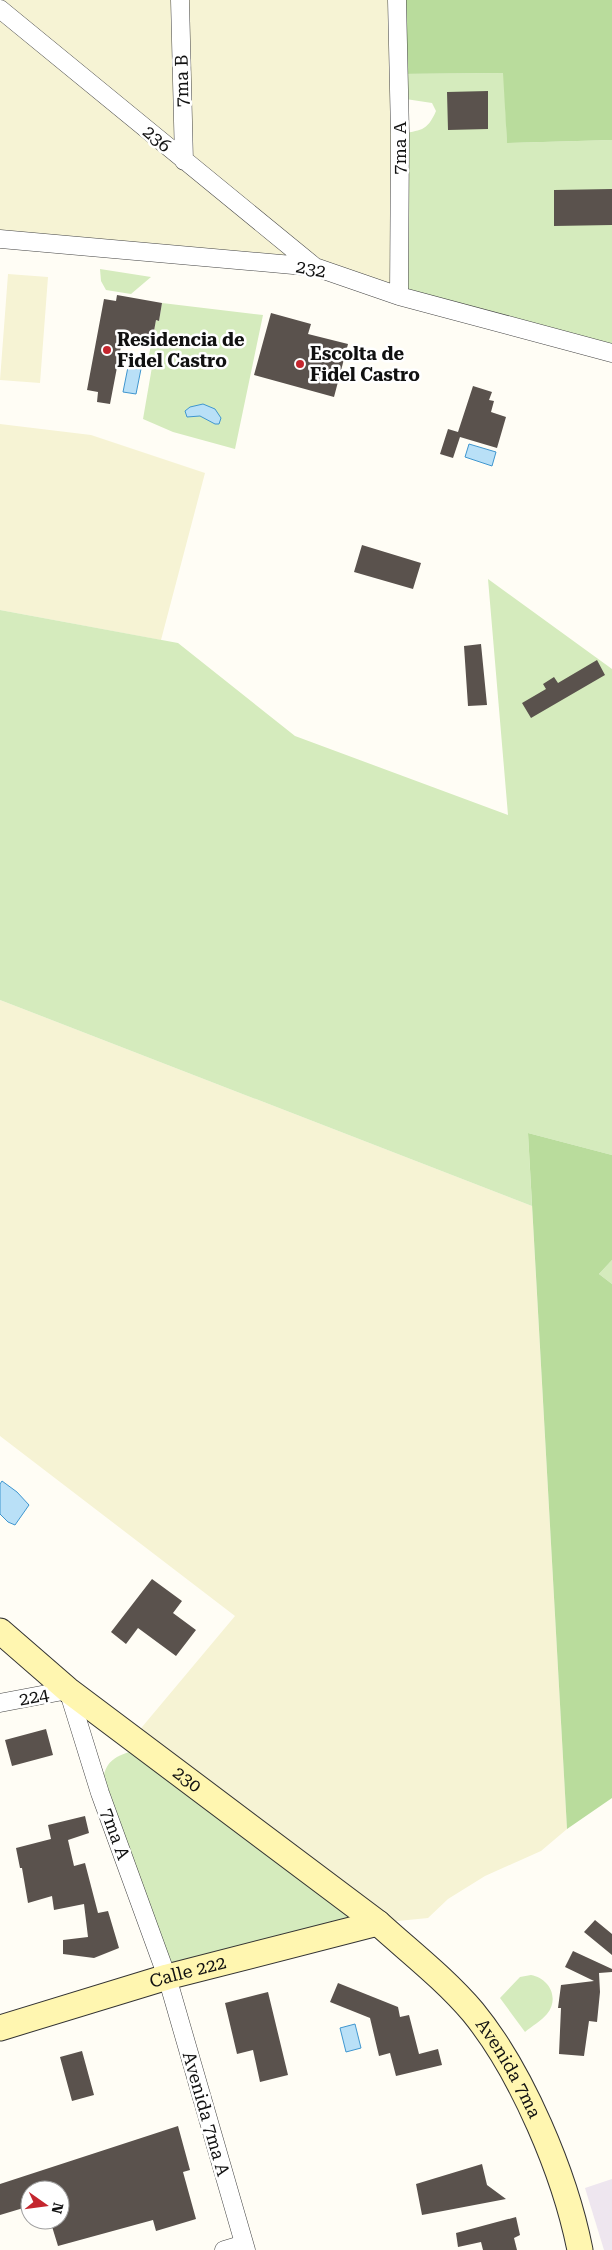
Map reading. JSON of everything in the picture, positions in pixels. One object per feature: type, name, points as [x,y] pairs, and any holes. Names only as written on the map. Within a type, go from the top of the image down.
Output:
[{"type":"main road","name":"230","points":[[0,1631],[68,1690],[378,1923]]},
{"type":"main road","name":"Calle 222","points":[[0,2028],[167,1977],[378,1923]]},
{"type":"main road","name":"Avenida 7ma","points":[[378,1923],[472,2011],[504,2056],[539,2126],[563,2190],[580,2250]]},
{"type":"street","name":"7ma B","points":[[180,0],[184,161]]},
{"type":"street","name":"7ma A","points":[[397,0],[400,134],[399,296]]},
{"type":"street","name":"236","points":[[0,9],[315,267]]},
{"type":"street","name":"232","points":[[0,239],[315,267],[399,296],[612,353]]},
{"type":"street","name":"7ma A","points":[[68,1690],[100,1793],[167,1977]]},
{"type":"street","name":"224","points":[[0,1703],[68,1690]]},
{"type":"street","name":"Avenida 7ma A","points":[[167,1977],[245,2247]]},
{"type":"street","points":[[224,2250],[245,2247]]},
{"type":"shaded area","points":[[0,0],[397,0],[399,296],[315,267],[0,239]]},
{"type":"shaded area","points":[[8,274],[48,277],[40,383],[0,380]]},
{"type":"shaded area","points":[[0,424],[91,435],[205,473],[161,640],[0,610]]},
{"type":"shaded area","points":[[0,1000],[532,1206],[567,1829],[541,1851],[485,1876],[448,1899],[428,1918],[378,1923],[132,1739],[235,1616],[0,1436]]},
{"type":"shaded area","points":[[612,2179],[612,2250],[604,2250],[585,2188]]},
{"type":"green space","points":[[397,0],[612,0],[612,140],[507,143],[503,73],[398,74]]},
{"type":"green space","points":[[504,73],[507,143],[612,140],[612,353],[399,296],[400,134],[422,129],[433,118],[436,111],[432,103],[399,98],[398,74]]},
{"type":"green space","points":[[100,269],[151,277],[131,294],[106,290],[101,281]]},
{"type":"green space","points":[[162,303],[263,315],[235,449],[173,432],[143,419],[152,367],[147,365],[156,320],[159,321]]},
{"type":"green space","points":[[488,579],[612,669],[612,1155],[528,1133],[532,1206],[0,1000],[0,610],[178,643],[295,736],[508,815]]},
{"type":"green space","points":[[528,1133],[612,1155],[612,1260],[599,1274],[612,1284],[612,1798],[567,1829]]},
{"type":"green space","points":[[612,1260],[612,1284],[599,1274]]},
{"type":"green space","points":[[129,1752],[151,1753],[378,1923],[167,1977],[100,1793],[103,1778],[110,1762]]},
{"type":"green space","points":[[531,1975],[543,1980],[547,1984],[551,1990],[553,2002],[547,2014],[525,2032],[500,1998],[520,1977]]},
{"type":"water","points":[[128,367],[141,369],[136,394],[123,392]]},
{"type":"water","points":[[203,404],[215,409],[221,418],[219,424],[215,424],[200,416],[187,417],[185,411],[190,407]]},
{"type":"water","points":[[469,444],[496,452],[492,466],[465,457]]},
{"type":"water","points":[[2,1481],[17,1492],[29,1505],[15,1525],[8,1522],[0,1514],[0,1484]]},
{"type":"water","points":[[355,2024],[361,2048],[346,2052],[340,2028]]},
{"type":"building","points":[[488,91],[488,129],[448,130],[447,92]]},
{"type":"building","points":[[612,189],[612,225],[554,226],[554,190]]},
{"type":"building","name":"Residencia de Fidel Castro","points":[[117,295],[162,303],[159,321],[156,320],[152,342],[123,336],[110,404],[97,402],[98,392],[87,390],[104,299],[116,301]]},
{"type":"building","name":"Escolta de Fidel Castro","points":[[271,313],[311,324],[308,334],[348,344],[334,397],[254,375]]},
{"type":"building","points":[[473,386],[492,392],[489,400],[494,401],[491,412],[506,417],[497,448],[460,437],[453,458],[440,454],[448,429],[458,432]]},
{"type":"building","points":[[362,545],[421,563],[413,589],[354,572]]},
{"type":"building","points":[[481,644],[487,705],[468,706],[464,646]]},
{"type":"building","points":[[597,660],[605,675],[531,718],[522,703],[546,689],[543,684],[554,677],[558,683]]},
{"type":"building","points":[[152,1579],[182,1601],[173,1613],[196,1630],[176,1656],[138,1628],[126,1644],[111,1632]]},
{"type":"building","points":[[46,1729],[53,1755],[12,1766],[5,1740]]},
{"type":"building","points":[[85,1816],[89,1833],[68,1840],[74,1866],[85,1863],[98,1913],[108,1911],[119,1948],[94,1958],[63,1954],[63,1940],[88,1937],[84,1904],[54,1910],[52,1896],[28,1903],[22,1868],[20,1868],[16,1848],[51,1839],[48,1825]]},
{"type":"building","points":[[595,1920],[612,1934],[612,1955],[584,1932]]},
{"type":"building","points":[[573,1951],[612,1969],[612,1972],[599,1973],[600,1992],[597,2022],[589,2021],[584,2056],[559,2054],[561,2008],[558,2008],[561,1985],[594,1981],[565,1967]]},
{"type":"building","points":[[338,1983],[398,2007],[400,2017],[409,2015],[419,2054],[438,2049],[442,2065],[396,2076],[390,2053],[379,2056],[370,2018],[330,2002]]},
{"type":"building","points":[[268,1992],[288,2075],[260,2082],[253,2050],[237,2054],[225,2003]]},
{"type":"building","points":[[82,2051],[94,2095],[72,2101],[60,2057]]},
{"type":"building","points":[[178,2126],[190,2170],[183,2172],[196,2219],[156,2231],[153,2220],[58,2246],[53,2230],[70,2230],[70,2180],[20,2180],[20,2209],[0,2215],[0,2184]]},
{"type":"building","points":[[482,2164],[487,2185],[506,2199],[422,2215],[416,2184]]},
{"type":"building","points":[[516,2217],[520,2235],[514,2238],[517,2250],[483,2250],[481,2242],[458,2247],[456,2233]]},
{"type":"place","name":"Residencia de Fidel Castro","points":[[107,350]]},
{"type":"place","name":"Escolta de Fidel Castro","points":[[300,364]]}]
